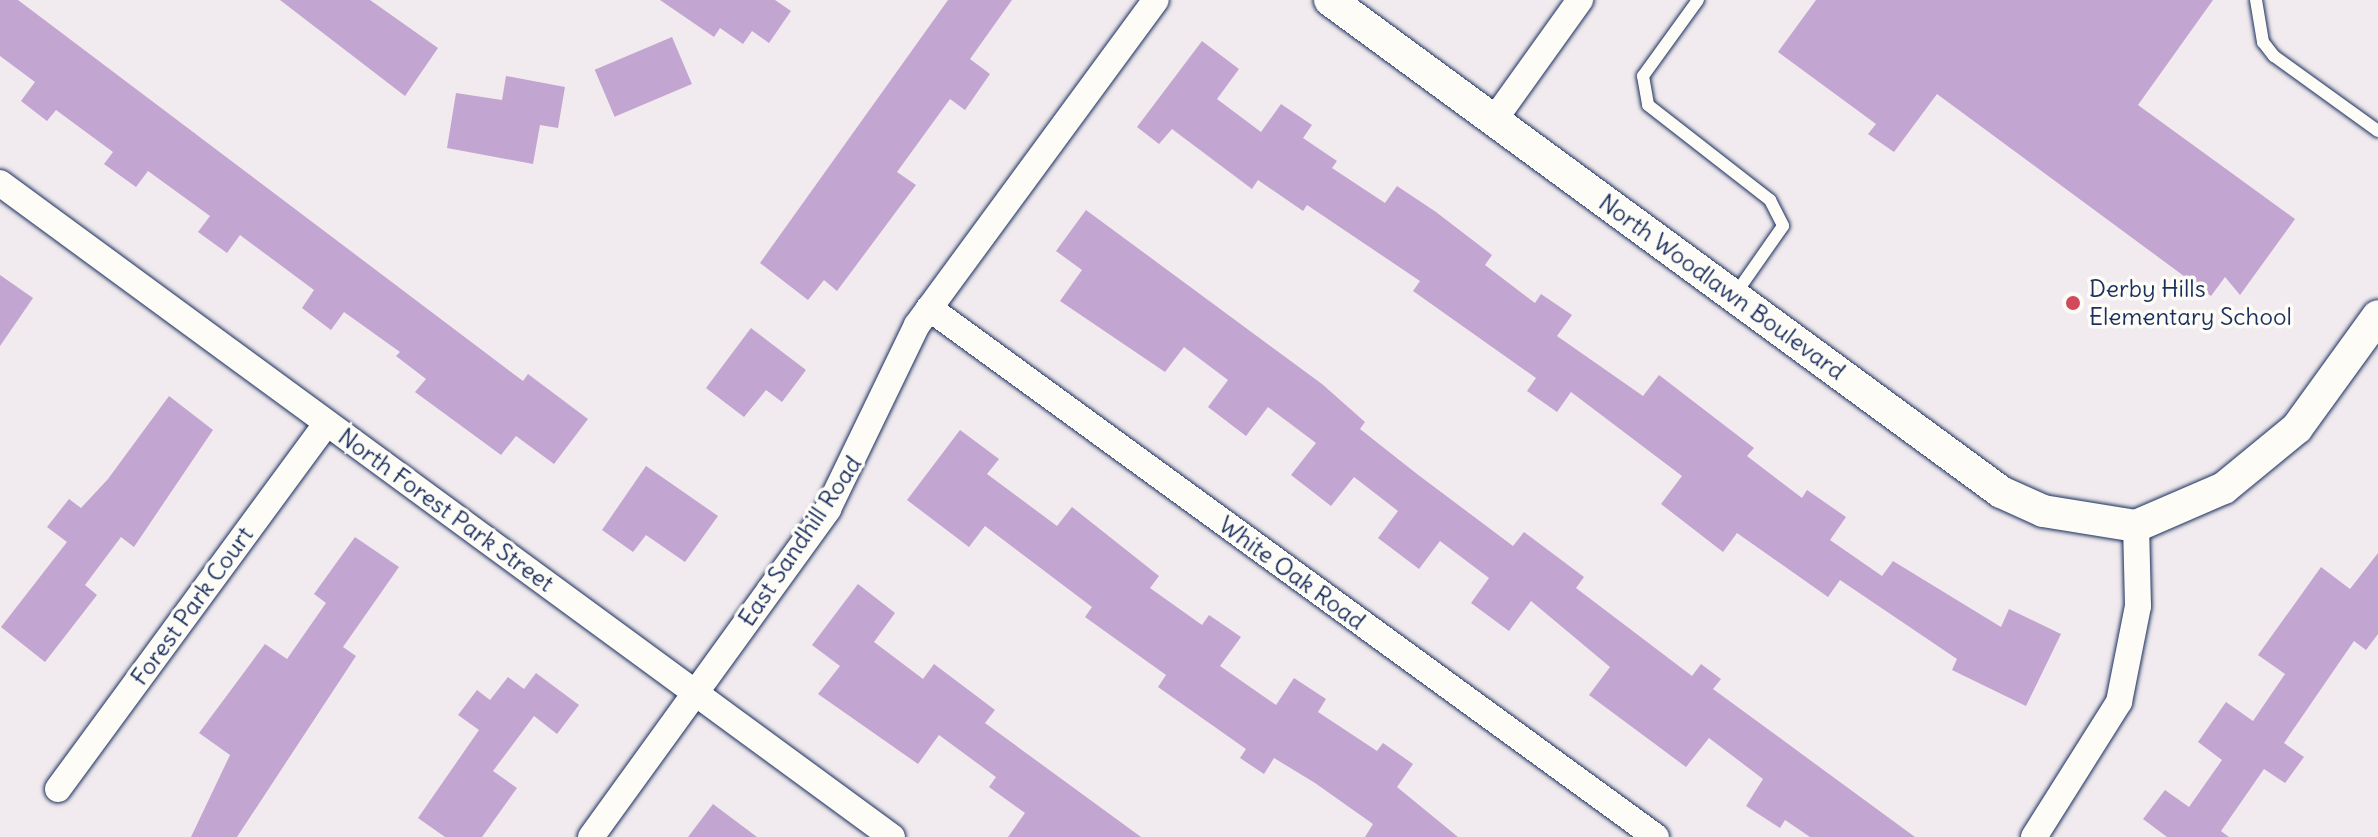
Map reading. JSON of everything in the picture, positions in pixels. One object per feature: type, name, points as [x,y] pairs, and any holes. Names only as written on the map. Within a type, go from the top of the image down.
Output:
[{"type":"street","name":"East Sandhill Road","points":[[591,837],[828,509],[859,459],[901,349],[1156,0]]},
{"type":"street","name":"North Woodlawn Boulevard","points":[[1330,0],[2001,492],[2075,519],[2136,526]]},
{"type":"street","points":[[1494,120],[1580,0]]},
{"type":"street","name":"North Forest Park Street","points":[[0,183],[892,837]]},
{"type":"street","name":"White Oak Road","points":[[929,308],[1656,837]]},
{"type":"street","points":[[2034,837],[2119,702],[2138,606],[2136,526],[2191,506],[2262,461],[2297,428],[2378,316]]},
{"type":"street","name":"Forest Park Court","points":[[58,789],[327,423]]},
{"type":"lane","points":[[1698,0],[1643,76],[1648,105],[1770,200],[1783,226],[1734,296]]},
{"type":"lane","points":[[2256,0],[2263,42],[2274,56],[2378,131]]},
{"type":"building","points":[[0,0],[18,0],[523,381],[528,374],[588,419],[554,464],[516,436],[501,455],[415,392],[426,379],[396,356],[400,352],[344,312],[331,330],[302,308],[314,290],[240,235],[227,253],[198,232],[210,216],[148,171],[136,187],[104,164],[113,152],[56,110],[47,121],[21,101],[35,82],[0,56]]},
{"type":"building","points":[[280,0],[370,0],[438,48],[405,96]]},
{"type":"building","points":[[660,0],[775,0],[791,11],[769,43],[752,31],[743,44],[720,28],[714,37]]},
{"type":"building","points":[[948,0],[1012,0],[970,59],[990,74],[965,110],[950,99],[897,172],[916,185],[837,291],[824,280],[808,300],[760,263]]},
{"type":"building","points":[[1816,0],[2213,0],[2138,105],[2295,219],[2240,295],[2225,277],[2211,296],[1937,94],[1894,152],[1868,134],[1876,124],[1778,52]]},
{"type":"building","points":[[672,37],[692,84],[615,117],[595,70]]},
{"type":"building","points":[[1202,41],[1239,69],[1217,99],[1261,132],[1281,104],[1312,125],[1303,138],[1337,161],[1332,168],[1385,203],[1397,186],[1436,212],[1492,255],[1485,265],[1535,303],[1541,294],[1572,315],[1557,336],[1643,396],[1659,375],[1754,448],[1747,456],[1802,498],[1807,490],[1846,517],[1830,540],[1882,576],[1893,561],[2001,627],[2009,609],[2061,634],[2026,706],[1952,670],[1957,659],[1840,580],[1828,597],[1737,533],[1723,552],[1661,504],[1682,476],[1571,392],[1557,412],[1527,391],[1536,378],[1413,291],[1420,281],[1307,205],[1303,211],[1258,180],[1252,189],[1172,129],[1159,144],[1137,127]]},
{"type":"building","points":[[506,76],[565,87],[558,128],[540,125],[533,164],[447,148],[456,93],[502,100]]},
{"type":"building","points":[[1086,210],[1322,384],[1365,422],[1360,429],[1417,474],[1513,546],[1524,532],[1584,577],[1576,588],[1692,676],[1701,664],[1721,679],[1713,689],[1915,837],[1810,837],[1785,820],[1780,828],[1746,806],[1763,779],[1709,738],[1686,767],[1589,695],[1610,667],[1531,601],[1509,631],[1471,603],[1489,578],[1440,541],[1419,569],[1378,538],[1398,511],[1354,477],[1331,506],[1291,475],[1316,443],[1268,407],[1246,436],[1208,407],[1228,380],[1184,347],[1165,372],[1060,301],[1082,270],[1056,251]]},
{"type":"building","points":[[0,275],[33,298],[0,346]]},
{"type":"building","points":[[751,328],[806,370],[782,402],[766,390],[744,417],[706,388]]},
{"type":"building","points":[[169,396],[213,430],[134,547],[121,537],[85,585],[97,595],[45,662],[1,627],[67,542],[47,527],[69,499],[81,508],[108,479]]},
{"type":"building","points":[[960,430],[999,459],[987,474],[1057,526],[1072,507],[1159,576],[1150,588],[1202,625],[1209,615],[1241,637],[1220,666],[1276,705],[1294,678],[1326,699],[1318,712],[1377,751],[1383,743],[1413,764],[1397,787],[1458,837],[1365,837],[1373,824],[1315,783],[1274,758],[1264,774],[1240,758],[1246,749],[1158,687],[1166,675],[1085,617],[1092,607],[985,526],[969,547],[907,500]]},
{"type":"building","points":[[646,466],[718,516],[685,562],[646,535],[633,552],[602,530]]},
{"type":"building","points":[[355,537],[399,567],[343,647],[356,656],[237,837],[191,837],[230,755],[199,733],[265,644],[287,659],[326,603],[314,594]]},
{"type":"building","points":[[2378,553],[2378,634],[2366,650],[2354,641],[2284,743],[2304,757],[2285,783],[2264,769],[2221,831],[2229,837],[2167,837],[2143,819],[2165,790],[2189,807],[2222,760],[2198,742],[2226,702],[2253,721],[2285,674],[2258,655],[2321,567],[2350,589]]},
{"type":"building","points":[[858,584],[895,613],[874,642],[923,679],[934,664],[995,710],[985,723],[1141,837],[1008,837],[1025,813],[989,787],[996,777],[939,735],[918,764],[818,694],[840,666],[812,645]]},
{"type":"building","points":[[536,673],[579,705],[557,734],[534,716],[493,771],[517,788],[482,837],[445,837],[418,818],[479,730],[458,715],[477,690],[490,700],[508,677],[524,689]]},
{"type":"building","points":[[713,804],[757,837],[688,837]]},
{"type":"place","name":"Derby Hills Elementary School","points":[[2073,303]]}]
